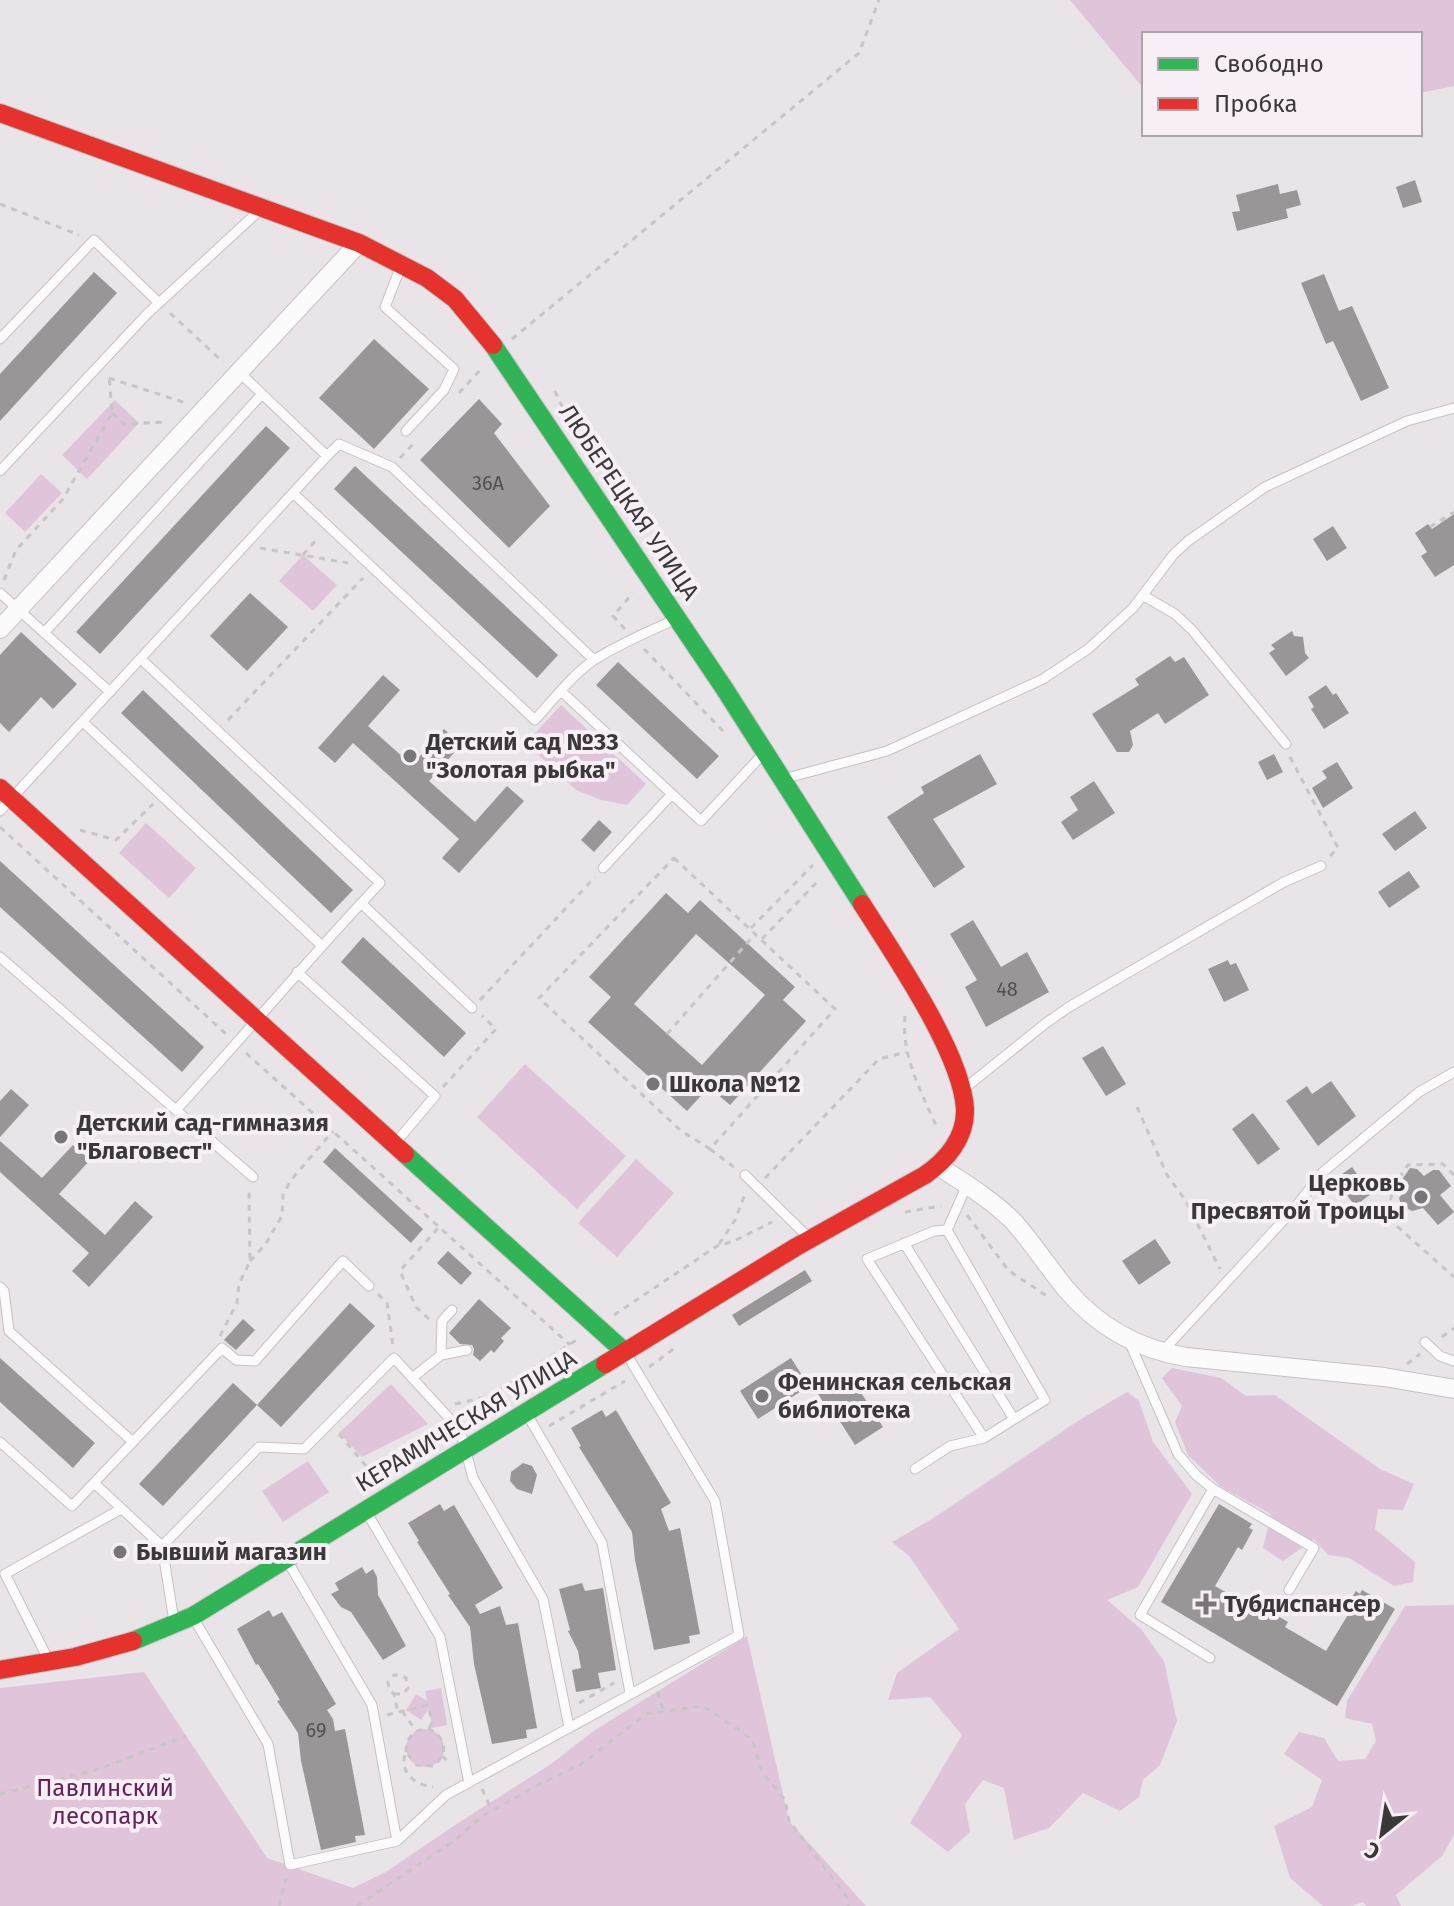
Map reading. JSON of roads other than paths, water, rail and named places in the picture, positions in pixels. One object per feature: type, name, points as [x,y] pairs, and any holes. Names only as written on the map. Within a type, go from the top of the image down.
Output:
[{"type":"main road","name":"ЛЮБЕРЕЦКАЯ УЛИЦА","points":[[0,113],[359,243],[402,263],[455,299],[497,351],[766,752],[940,1034],[962,1090],[965,1112],[962,1131],[944,1161]]},
{"type":"main road","points":[[4,800],[43,828],[625,1352]]},
{"type":"main road","name":"КЕРАМИЧЕСКАЯ УЛИЦА","points":[[0,1670],[128,1644],[193,1616],[389,1494],[944,1161]]},
{"type":"street","points":[[0,629],[359,243]]},
{"type":"street","points":[[944,1161],[967,1185],[1014,1222],[1068,1291],[1096,1319],[1129,1341],[1160,1353],[1418,1381],[1454,1389]]},
{"type":"lane","points":[[0,471],[159,303],[262,208]]},
{"type":"lane","points":[[0,339],[94,240],[159,303]]},
{"type":"lane","points":[[402,263],[385,307],[454,369],[444,390],[406,431]]},
{"type":"lane","points":[[239,372],[327,456]]},
{"type":"lane","points":[[44,633],[262,394]]},
{"type":"lane","points":[[783,779],[887,751],[1043,679],[1088,649],[1144,596],[1172,557],[1188,541],[1265,487],[1407,421],[1454,408]]},
{"type":"lane","points":[[4,800],[83,722],[339,444],[392,467],[594,660]]},
{"type":"lane","points":[[293,493],[535,720],[594,660],[678,619]]},
{"type":"lane","points":[[0,592],[110,692]]},
{"type":"lane","points":[[1144,596],[1175,614],[1192,630],[1286,744]]},
{"type":"lane","points":[[141,659],[380,883],[321,945],[177,1109]]},
{"type":"lane","points":[[561,691],[701,821],[766,752]]},
{"type":"lane","points":[[83,722],[321,945]]},
{"type":"lane","points":[[603,868],[672,794]]},
{"type":"lane","points":[[962,1090],[1069,1007],[1284,882],[1321,866]]},
{"type":"lane","points":[[361,903],[472,1008]]},
{"type":"lane","points":[[0,957],[250,1174]]},
{"type":"lane","points":[[297,972],[435,1096],[394,1144]]},
{"type":"lane","points":[[1160,1353],[1293,1210],[1323,1172],[1419,1092],[1454,1072]]},
{"type":"lane","points":[[745,1175],[810,1239]]},
{"type":"lane","points":[[947,1230],[967,1185]]},
{"type":"lane","points":[[947,1230],[934,1231],[867,1259],[984,1438]]},
{"type":"lane","points":[[915,1469],[950,1446],[984,1438],[1045,1400],[947,1230]]},
{"type":"lane","points":[[904,1243],[1014,1419]]},
{"type":"lane","points":[[0,1442],[72,1506],[222,1348],[236,1360],[255,1361],[343,1261],[369,1286]]},
{"type":"lane","points":[[0,1287],[4,1291],[9,1331],[133,1442]]},
{"type":"lane","points":[[441,1355],[442,1321],[452,1310]]},
{"type":"lane","points":[[1129,1341],[1178,1454],[1196,1475],[1213,1489],[1314,1548],[1289,1590]]},
{"type":"lane","points":[[1425,1342],[1440,1356],[1454,1361]]},
{"type":"lane","points":[[412,1378],[441,1355],[467,1350]]},
{"type":"lane","points":[[193,1616],[268,1744],[290,1865],[397,1841],[446,1795],[739,1635],[715,1501],[625,1352]]},
{"type":"lane","points":[[162,1546],[259,1447],[304,1449],[394,1358],[460,1430],[473,1478],[543,1599],[569,1727]]},
{"type":"lane","points":[[526,1413],[602,1543],[630,1693]]},
{"type":"lane","points":[[94,1483],[162,1546],[175,1625]]},
{"type":"lane","points":[[1210,1658],[1140,1615],[1213,1489]]},
{"type":"lane","points":[[49,1662],[5,1574],[121,1509]]},
{"type":"lane","points":[[365,1510],[440,1637],[473,1781]]},
{"type":"lane","points":[[286,1559],[372,1705],[397,1841]]},
{"type":"place","name":"Детский сад №33 \"Золотая рыбка\"","points":[[410,756]]},
{"type":"place","name":"Школа №12","points":[[653,1084]]},
{"type":"place","name":"Детский сад-гимназия \"Благовест\"","points":[[61,1137]]},
{"type":"place","name":"Церковь Пресвятой Троицы","points":[[1421,1197]]},
{"type":"place","name":"Фенинская сельская библиотека","points":[[762,1396]]},
{"type":"place","name":"Бывший магазин","points":[[120,1552]]},
{"type":"place","name":"Тубдиспансер","points":[[1206,1604]]},
{"type":"park label","name":"Павлинский лесопарк","points":[[105,1802]]}]
